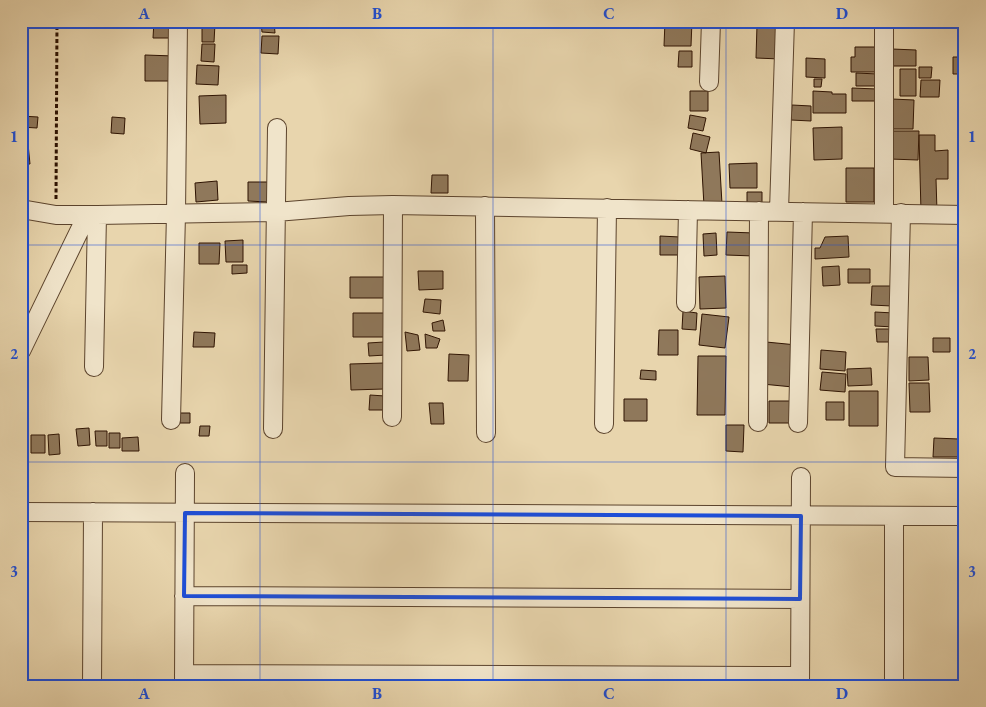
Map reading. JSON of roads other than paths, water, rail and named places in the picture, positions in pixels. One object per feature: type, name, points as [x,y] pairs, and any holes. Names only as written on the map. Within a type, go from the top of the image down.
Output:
[{"type":"street","points":[[171,420],[178,21]]},
{"type":"street","points":[[709,82],[710,21]]},
{"type":"street","points":[[779,211],[785,21]]},
{"type":"street","points":[[884,21],[892,213],[895,467],[965,468]]},
{"type":"street","points":[[273,429],[277,128]]},
{"type":"street","points":[[21,209],[56,215],[176,214],[276,212],[393,204],[965,215]]},
{"type":"street","points":[[392,417],[393,204]]},
{"type":"street","points":[[485,206],[486,433]]},
{"type":"street","points":[[604,424],[607,208]]},
{"type":"street","points":[[686,303],[688,210]]},
{"type":"street","points":[[758,422],[759,211]]},
{"type":"street","points":[[798,423],[803,212]]},
{"type":"street","points":[[21,351],[92,215]]},
{"type":"street","points":[[92,215],[94,367]]},
{"type":"street","points":[[185,473],[184,680],[800,681],[801,477]]},
{"type":"street","points":[[21,512],[965,516]]},
{"type":"street","points":[[92,686],[93,512]]},
{"type":"street","points":[[894,516],[894,686]]},
{"type":"street","points":[[184,596],[800,599]]}]
